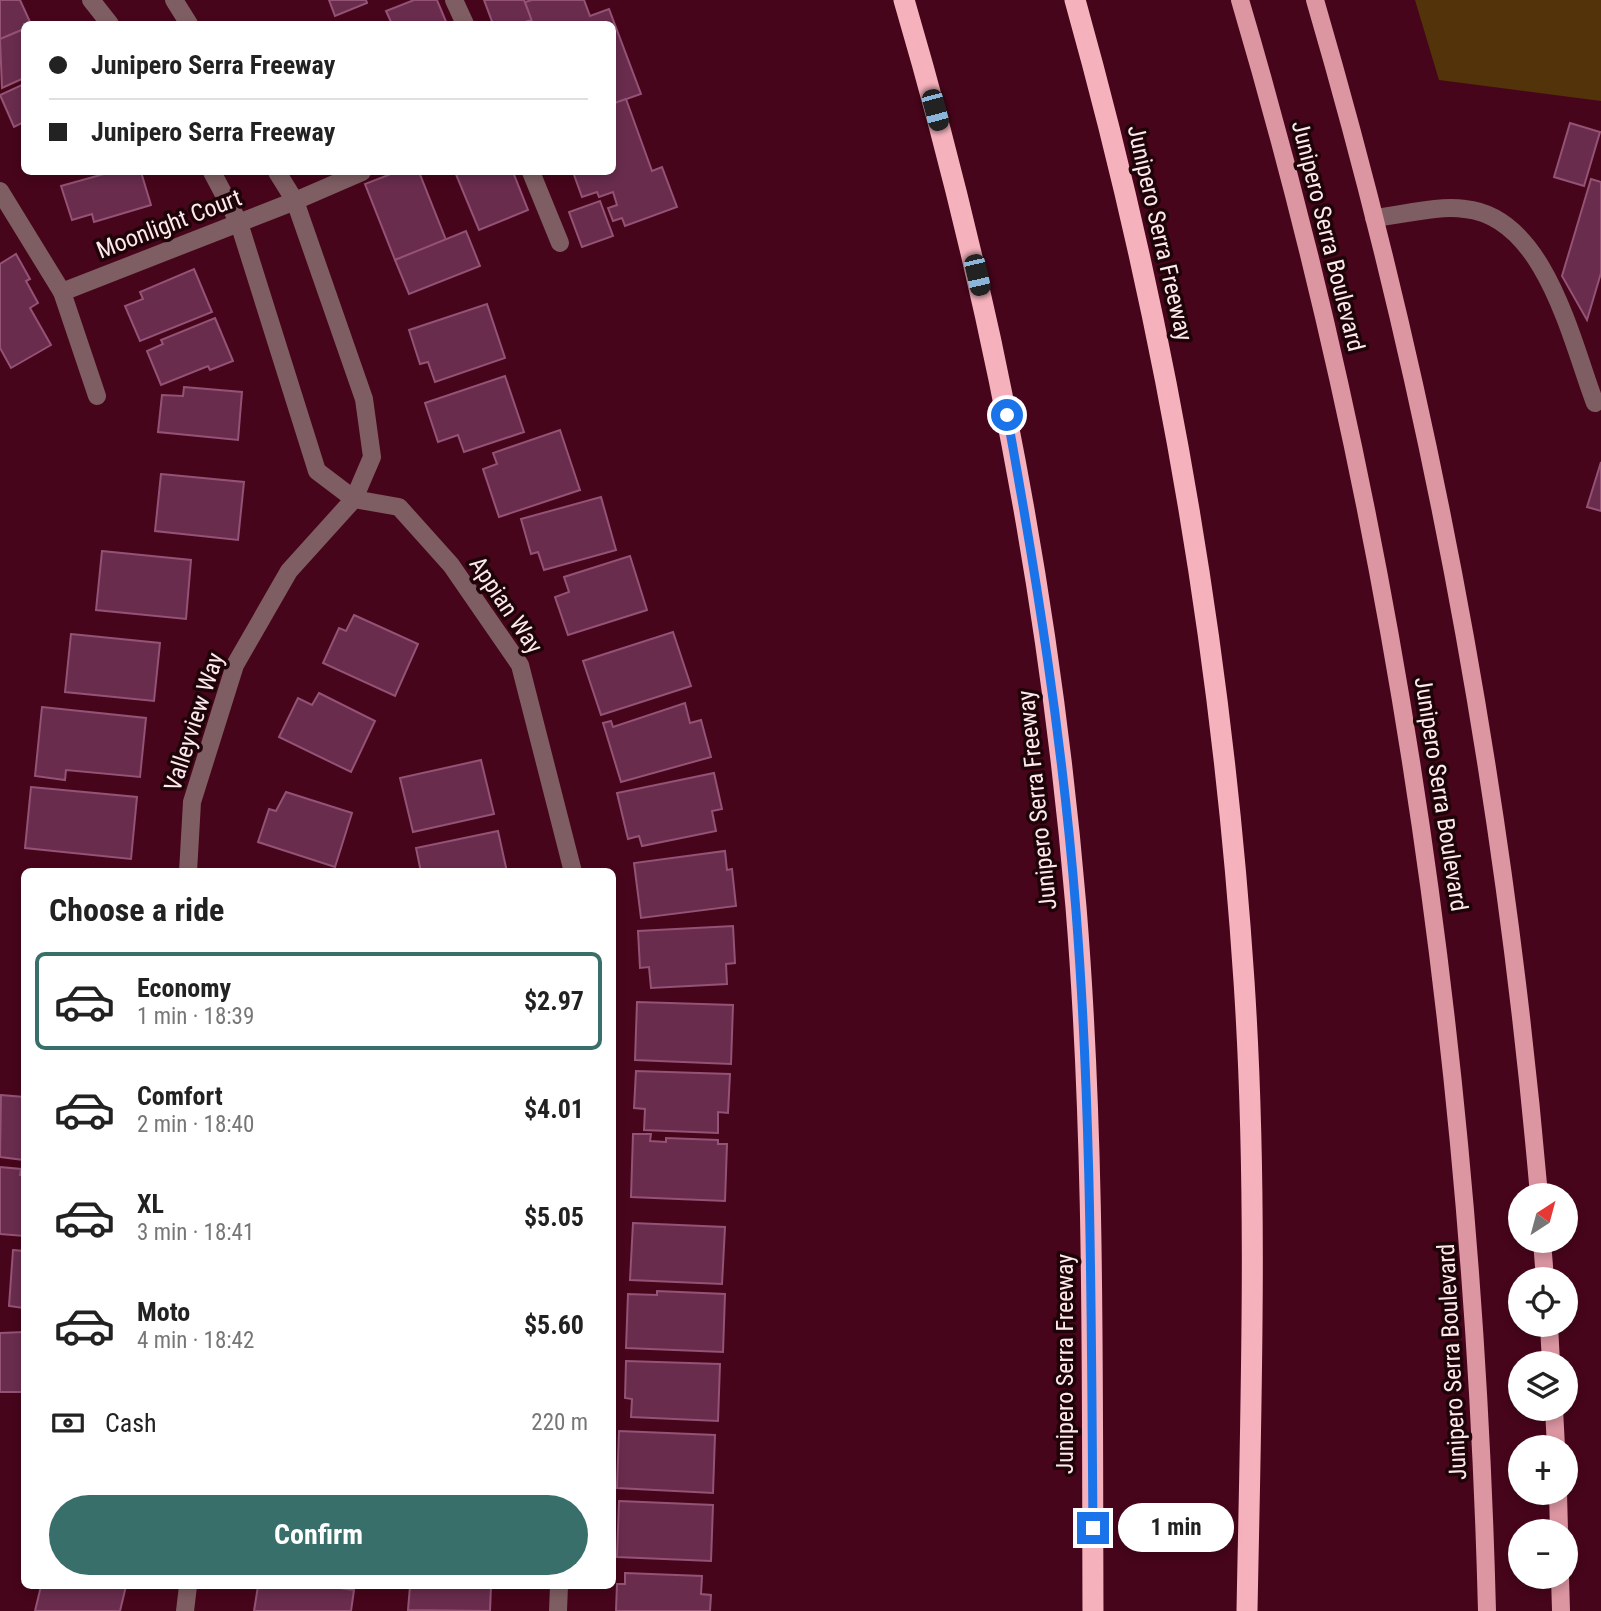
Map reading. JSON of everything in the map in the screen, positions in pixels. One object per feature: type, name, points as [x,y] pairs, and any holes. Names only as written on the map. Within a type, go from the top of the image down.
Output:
[{"type":"highway","name":"Junipero Serra Freeway","points":[[904,0],[960,205],[993,345],[1032,557],[1062,768],[1076,907],[1088,1123],[1093,1611]]},
{"type":"highway","name":"Junipero Serra Freeway","points":[[1075,0],[1124,188],[1171,401],[1196,546],[1225,765],[1244,983],[1251,1141],[1253,1287],[1247,1611]]},
{"type":"main road","name":"Junipero Serra Boulevard","points":[[1240,0],[1296,201],[1349,424],[1389,625],[1424,837],[1448,1016],[1470,1243],[1487,1611]]},
{"type":"main road","name":"Junipero Serra Boulevard","points":[[1315,0],[1374,218],[1434,475],[1476,699],[1518,985],[1538,1183]]},
{"type":"main road","points":[[1560,1589],[1561,1611]]},
{"type":"street","points":[[92,0],[108,21]]},
{"type":"street","points":[[174,0],[187,21]]},
{"type":"street","points":[[454,0],[464,21]]},
{"type":"street","name":"Appian Way","points":[[214,175],[239,223],[317,471],[354,499],[399,507],[451,565],[520,664],[572,868]]},
{"type":"street","points":[[279,175],[295,201],[364,399],[372,457],[354,499]]},
{"type":"street","name":"Moonlight Court","points":[[62,292],[355,175]]},
{"type":"street","points":[[532,175],[560,243]]},
{"type":"street","points":[[0,191],[62,292],[97,396]]},
{"type":"street","points":[[1374,218],[1463,208],[1502,221],[1528,244],[1545,270],[1595,403]]},
{"type":"street","name":"Valleyview Way","points":[[188,868],[192,802],[235,665],[289,571],[354,499]]},
{"type":"street","points":[[185,1611],[188,1589]]},
{"type":"street","points":[[558,1611],[559,1589]]},
{"type":"shaded area","points":[[1415,0],[1601,0],[1601,101],[1439,80]]},
{"type":"building","points":[[0,0],[20,0],[30,21],[21,21],[21,30],[0,39]]},
{"type":"building","points":[[329,0],[366,0],[367,3],[335,16]]},
{"type":"building","points":[[414,0],[437,0],[446,21],[391,21],[386,11]]},
{"type":"building","points":[[484,0],[524,0],[532,20],[528,21],[492,21]]},
{"type":"building","points":[[584,0],[590,16],[609,9],[614,21],[532,21],[525,2]]},
{"type":"building","points":[[616,28],[641,94],[616,103]]},
{"type":"building","points":[[21,30],[21,79],[2,88],[0,39]]},
{"type":"building","points":[[21,85],[21,124],[14,127],[0,95]]},
{"type":"building","points":[[626,99],[652,171],[662,167],[677,207],[625,226],[622,218],[613,221],[608,208],[617,205],[613,192],[599,197],[597,192],[582,197],[574,175],[616,175],[616,103]]},
{"type":"building","points":[[1570,123],[1600,132],[1584,186],[1554,177]]},
{"type":"building","points":[[100,175],[142,175],[151,205],[94,222],[92,214],[72,220],[61,186]]},
{"type":"building","points":[[388,175],[420,175],[446,240],[395,260],[365,184]]},
{"type":"building","points":[[456,175],[514,175],[528,210],[479,230]]},
{"type":"building","points":[[1591,179],[1601,182],[1601,273],[1587,320],[1562,276]]},
{"type":"building","points":[[600,201],[613,236],[582,247],[569,212]]},
{"type":"building","points":[[466,231],[480,266],[409,294],[395,260]]},
{"type":"building","points":[[16,254],[30,279],[26,281],[38,303],[30,308],[51,345],[11,368],[0,348],[0,264]]},
{"type":"building","points":[[194,269],[212,312],[140,341],[125,306],[143,299],[140,292]]},
{"type":"building","points":[[487,304],[505,358],[435,382],[428,362],[420,364],[409,330]]},
{"type":"building","points":[[215,318],[233,361],[210,370],[208,366],[161,385],[147,351],[163,344],[161,340]]},
{"type":"building","points":[[505,376],[524,432],[464,452],[458,435],[438,442],[425,403]]},
{"type":"building","points":[[184,387],[242,392],[238,440],[158,432],[162,395],[183,396]]},
{"type":"building","points":[[560,430],[580,490],[499,517],[483,469],[497,464],[493,453]]},
{"type":"building","points":[[1601,462],[1601,511],[1587,507]]},
{"type":"building","points":[[161,474],[244,482],[238,540],[155,531]]},
{"type":"building","points":[[601,497],[616,550],[544,570],[538,552],[531,554],[521,519]]},
{"type":"building","points":[[102,551],[191,560],[186,619],[96,610]]},
{"type":"building","points":[[630,556],[647,610],[568,635],[555,597],[569,592],[564,577]]},
{"type":"building","points":[[354,615],[418,644],[395,696],[323,663],[339,628],[346,631]]},
{"type":"building","points":[[673,632],[691,686],[601,715],[583,661]]},
{"type":"building","points":[[71,634],[160,643],[154,701],[65,692]]},
{"type":"building","points":[[319,693],[375,721],[351,772],[279,737],[298,698],[312,705]]},
{"type":"building","points":[[685,703],[690,723],[701,720],[711,757],[621,782],[603,723],[611,721],[613,727]]},
{"type":"building","points":[[42,707],[146,718],[140,777],[66,770],[65,780],[35,776]]},
{"type":"building","points":[[481,760],[494,814],[413,832],[400,778]]},
{"type":"building","points":[[714,773],[722,809],[712,811],[716,831],[642,846],[639,836],[628,839],[617,793]]},
{"type":"building","points":[[31,787],[137,797],[131,859],[25,848]]},
{"type":"building","points":[[286,792],[352,813],[335,867],[258,842],[269,809],[276,811]]},
{"type":"building","points":[[498,831],[506,868],[420,868],[416,848]]},
{"type":"building","points":[[725,851],[727,870],[732,869],[736,906],[641,918],[634,863]]},
{"type":"building","points":[[733,926],[735,963],[726,964],[727,984],[651,988],[649,967],[640,968],[638,931]]},
{"type":"building","points":[[637,1002],[733,1005],[731,1064],[635,1060]]},
{"type":"building","points":[[636,1071],[730,1074],[728,1113],[718,1112],[718,1133],[644,1130],[645,1109],[634,1108]]},
{"type":"building","points":[[1,1095],[21,1097],[21,1160],[0,1157]]},
{"type":"building","points":[[633,1134],[651,1134],[650,1141],[666,1142],[666,1138],[718,1140],[718,1144],[727,1144],[725,1201],[631,1197]]},
{"type":"building","points":[[0,1167],[21,1169],[21,1236],[0,1234]]},
{"type":"building","points":[[633,1223],[725,1227],[722,1284],[630,1280]]},
{"type":"building","points":[[13,1250],[21,1251],[21,1308],[9,1306]]},
{"type":"building","points":[[657,1291],[725,1294],[723,1352],[626,1348],[628,1294],[657,1295]]},
{"type":"building","points":[[21,1332],[21,1392],[0,1392],[0,1333]]},
{"type":"building","points":[[626,1361],[720,1364],[718,1421],[631,1417],[632,1399],[625,1398]]},
{"type":"building","points":[[619,1431],[715,1435],[713,1493],[617,1488]]},
{"type":"building","points":[[619,1501],[713,1505],[711,1561],[617,1557]]},
{"type":"building","points":[[625,1573],[702,1576],[701,1594],[711,1595],[710,1611],[616,1611],[617,1584],[625,1584]]},
{"type":"building","points":[[40,1589],[125,1589],[120,1611],[35,1611]]},
{"type":"building","points":[[258,1589],[354,1590],[351,1611],[254,1611]]},
{"type":"building","points":[[410,1589],[491,1589],[490,1611],[408,1610]]},
{"type":"route","points":[[1007,415],[1043,625],[1062,768],[1076,907],[1088,1123],[1093,1528]]}]
